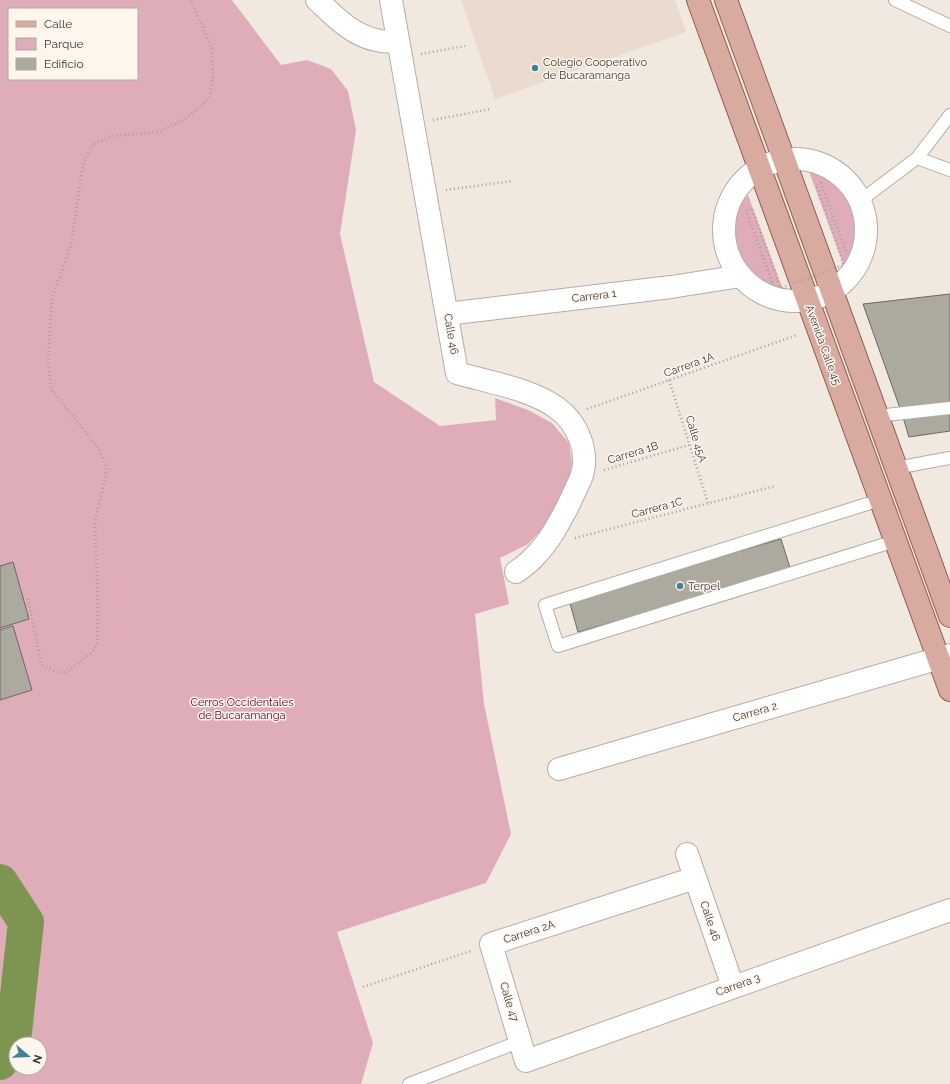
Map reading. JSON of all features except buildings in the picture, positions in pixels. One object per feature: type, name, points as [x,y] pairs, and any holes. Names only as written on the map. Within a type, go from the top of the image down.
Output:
[{"type":"main road","name":"Avenida Calle 45","points":[[698,0],[895,541],[944,657],[950,690]]},
{"type":"main road","points":[[726,0],[950,616]]},
{"type":"street","points":[[317,0],[339,21],[358,34],[400,50]]},
{"type":"street","name":"Calle 46","points":[[391,0],[458,373],[540,398],[558,408],[575,426],[581,440],[584,460],[581,477],[563,516],[550,538],[535,557],[516,572]]},
{"type":"street","points":[[799,158],[818,162],[836,171],[850,184],[860,201],[866,218],[866,235],[863,252],[856,267],[845,281],[832,291],[820,297],[807,300],[792,301],[773,298],[755,289],[741,276],[731,261],[725,244],[724,226],[728,208],[735,191],[759,168],[784,159],[799,158]]},
{"type":"street","name":"Carrera 1","points":[[447,314],[671,287],[741,276]]},
{"type":"street","name":"Carrera 2","points":[[559,769],[944,657]]},
{"type":"street","name":"Calle 46","points":[[687,854],[733,987]]},
{"type":"street","name":"Carrera 2A","points":[[491,944],[695,878]]},
{"type":"street","name":"Carrera 3","points":[[524,1051],[733,987],[950,910]]},
{"type":"street","name":"Calle 47","points":[[491,944],[524,1051]]},
{"type":"lane","points":[[895,0],[950,26]]},
{"type":"lane","points":[[860,201],[917,158],[950,114]]},
{"type":"lane","points":[[917,158],[950,170]]},
{"type":"lane","points":[[877,416],[950,408]]},
{"type":"lane","points":[[896,468],[950,458]]},
{"type":"lane","points":[[880,500],[545,605],[558,646],[895,541]]},
{"type":"lane","name":"Carrera 3","points":[[408,1084],[524,1051]]},
{"type":"path","points":[[28,599],[41,664],[59,673],[67,672],[92,652],[97,644],[95,522],[107,468],[99,449],[51,389],[48,362],[52,297],[71,246],[83,164],[92,145],[111,136],[158,132],[182,121],[203,105],[210,93],[213,77],[212,49],[191,0]]},
{"type":"path","points":[[400,50],[465,46]]},
{"type":"path","points":[[413,123],[491,109]]},
{"type":"path","points":[[425,193],[512,181]]},
{"type":"path","points":[[772,282],[746,211],[752,208],[781,288],[844,265],[816,185],[821,183],[847,254]]},
{"type":"path","name":"Carrera 1A","points":[[566,417],[817,328]]},
{"type":"path","name":"Calle 45A","points":[[669,380],[708,503]]},
{"type":"path","name":"Carrera 1B","points":[[581,477],[690,445]]},
{"type":"path","name":"Carrera 1C","points":[[543,547],[775,486]]},
{"type":"path","name":"Carrera 2A","points":[[364,988],[491,944]]},
{"type":"shaded area","name":"Colegio Cooperativo de Bucaramanga","points":[[461,0],[675,0],[686,32],[495,99]]},
{"type":"green space","name":"Cerros Occidentales de Bucaramanga","points":[[0,0],[232,0],[281,65],[307,60],[331,69],[348,91],[356,130],[340,234],[374,382],[440,426],[496,420],[495,398],[528,410],[552,423],[569,443],[572,464],[567,489],[547,524],[528,544],[500,558],[509,604],[475,614],[484,704],[511,834],[486,883],[337,932],[373,1043],[361,1084],[0,1084]]},
{"type":"green space","points":[[809,171],[824,176],[837,185],[850,199],[858,216],[860,225],[859,245],[855,255],[845,269]]},
{"type":"green space","points":[[748,195],[784,293],[757,281],[743,265],[734,244],[735,217],[739,205]]},
{"type":"waterway","points":[[0,882],[26,922],[14,1032],[0,1062]]},
{"type":"place","name":"Colegio Cooperativo de Bucaramanga","points":[[535,68]]},
{"type":"place","name":"Terpel","points":[[680,586]]}]
